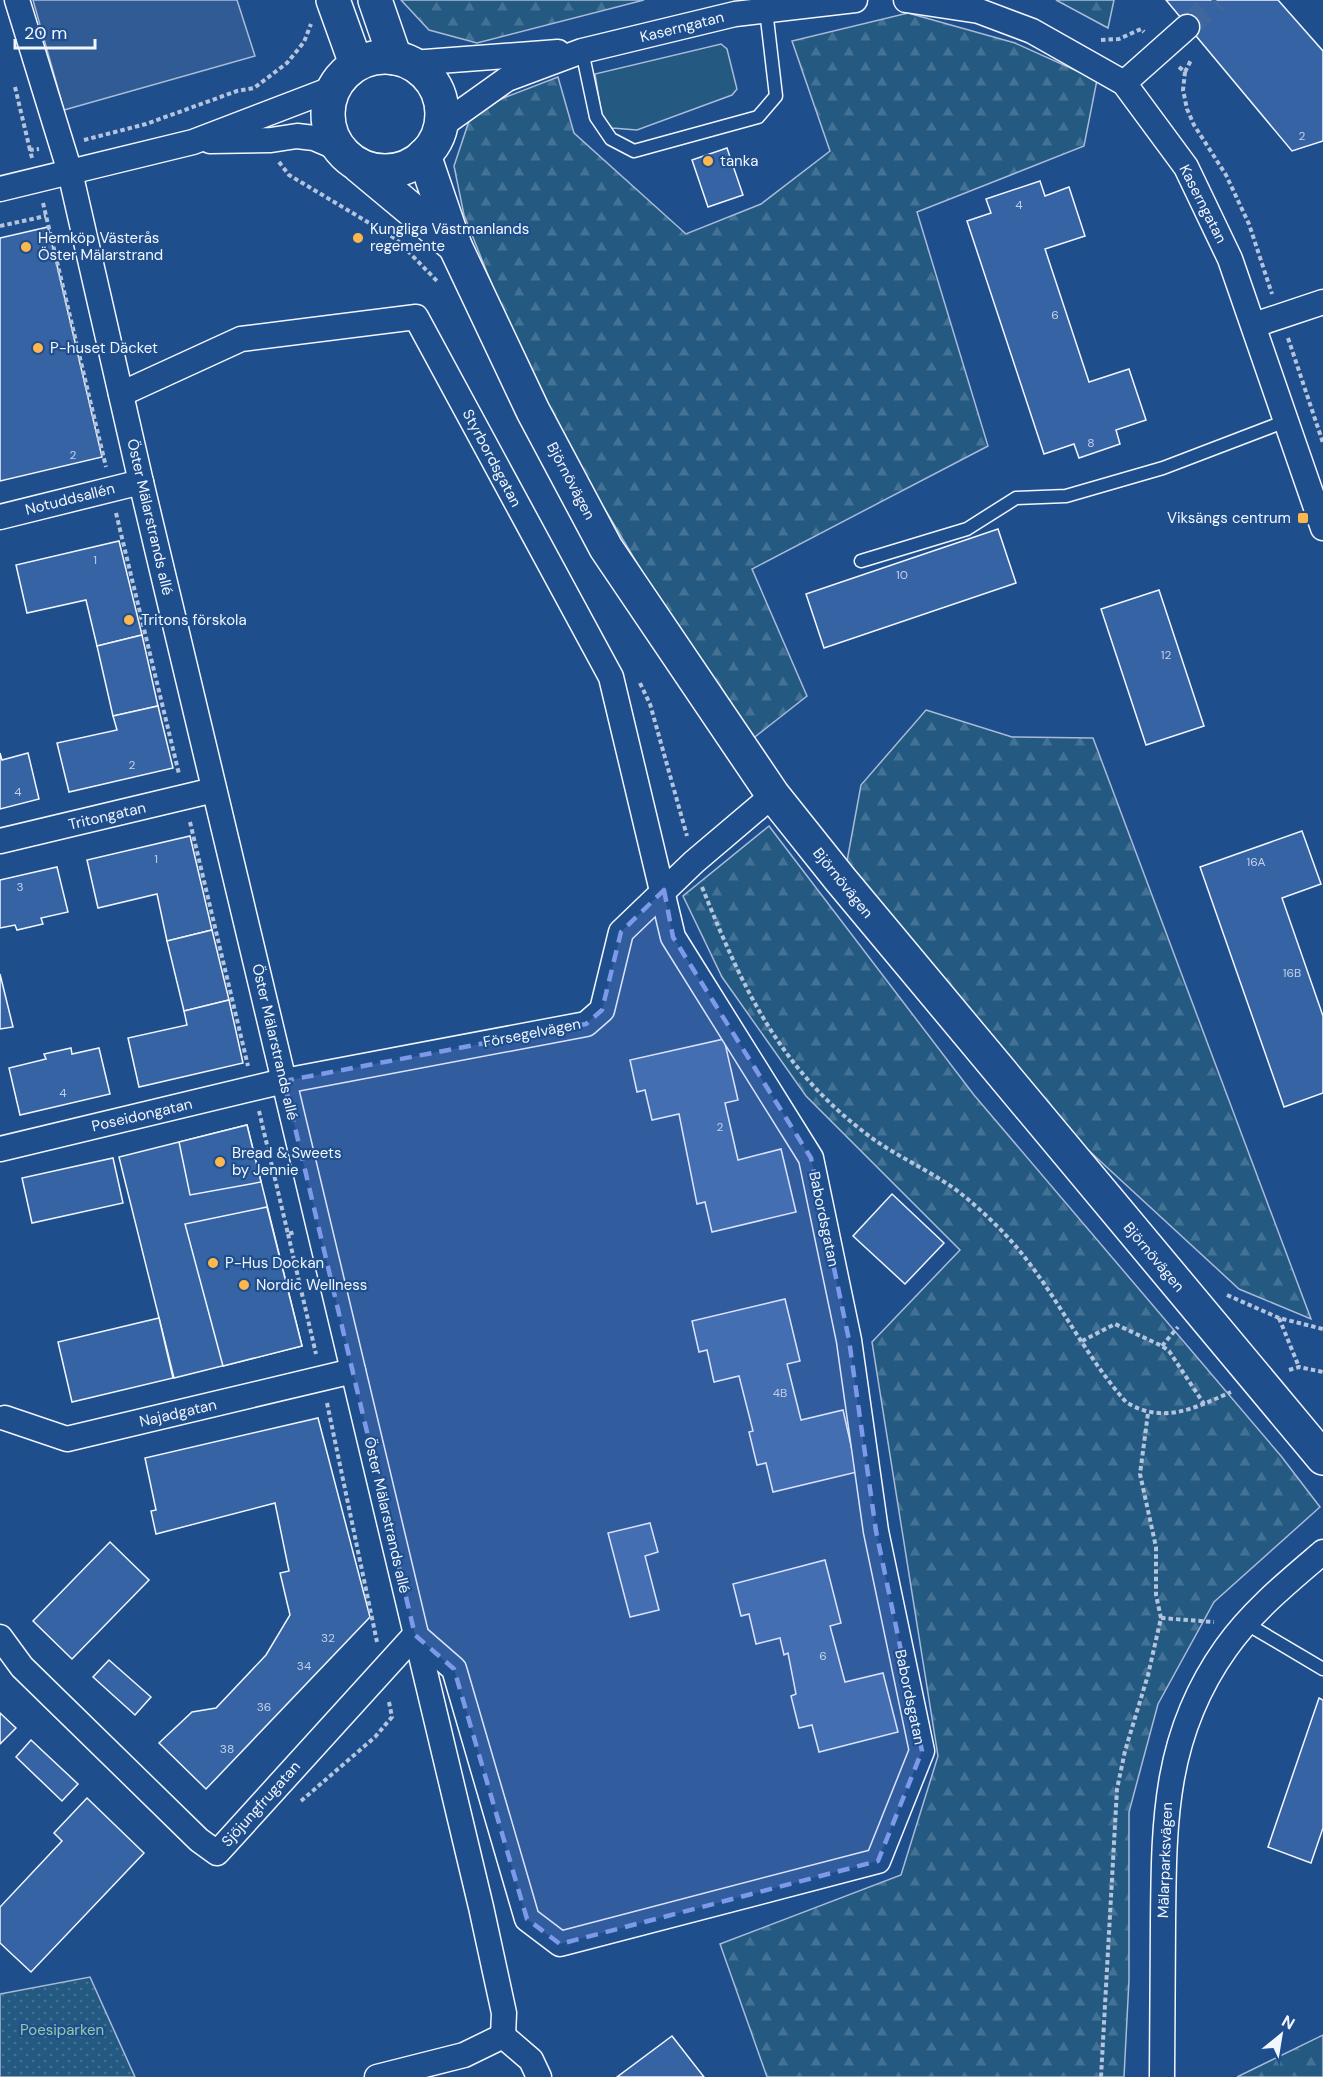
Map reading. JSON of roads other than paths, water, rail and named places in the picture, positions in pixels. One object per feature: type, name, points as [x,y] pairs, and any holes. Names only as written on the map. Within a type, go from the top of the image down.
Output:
[{"type":"main road","points":[[375,0],[404,60]]},
{"type":"main road","points":[[322,10],[356,64]]},
{"type":"main road","points":[[382,57],[404,60],[426,75],[437,90],[442,108],[441,126],[435,142],[424,155],[409,166],[392,171],[373,170],[348,156],[332,135],[328,119],[328,103],[343,74],[356,64],[382,57]]},
{"type":"main road","name":"Björnövägen","points":[[424,155],[455,246],[534,411],[606,548],[773,795],[840,879],[1323,1458]]},
{"type":"main road","name":"Björnövägen","points":[[348,156],[455,246]]},
{"type":"street","name":"Öster Mälarstrands allé","points":[[17,0],[70,172],[141,482],[319,1224],[502,2003],[503,2036]]},
{"type":"street","name":"Kaserngatan","points":[[441,126],[507,79],[582,51],[735,14],[855,0]]},
{"type":"street","name":"Kaserngatan","points":[[906,0],[979,11],[1032,32],[1124,83],[1186,167],[1230,259],[1323,528]]},
{"type":"street","points":[[1124,83],[1187,27]]},
{"type":"street","name":"Kaserngatan","points":[[404,60],[582,51]]},
{"type":"street","points":[[0,189],[192,142],[334,88]]},
{"type":"street","points":[[192,142],[270,140],[297,135],[314,138],[348,156]]},
{"type":"street","points":[[1254,325],[1323,302]]},
{"type":"street","name":"Styrbordsgatan","points":[[121,394],[241,339],[416,317],[611,677],[664,890]]},
{"type":"street","name":"Notuddsallén","points":[[0,517],[141,482]]},
{"type":"street","name":"Tritongatan","points":[[0,841],[214,790]]},
{"type":"street","name":"Försegelvägen","points":[[284,1081],[586,1024],[602,1010],[621,932],[694,862],[773,795]]},
{"type":"street","name":"Babordsgatan","points":[[415,1635],[454,1669],[527,1919],[560,1944],[878,1861],[922,1751],[876,1531],[849,1340],[811,1158],[673,936],[664,890]]},
{"type":"street","name":"Poseidongatan","points":[[0,1149],[284,1081]]},
{"type":"street","name":"Najadgatan","points":[[2,1415],[67,1439],[353,1371]]},
{"type":"street","name":"Mälarparksvägen","points":[[1162,2077],[1163,1831],[1168,1792],[1189,1716],[1221,1656],[1247,1624],[1279,1589],[1323,1552]]},
{"type":"street","name":"Sjöjungfrugatan","points":[[0,1639],[22,1667],[199,1840],[217,1853],[415,1635]]},
{"type":"street","points":[[377,2077],[464,2055],[503,2036],[531,2060],[539,2077]]},
{"type":"lane","points":[[582,51],[596,117],[611,139],[634,151],[759,117],[776,96],[766,10]]},
{"type":"lane","points":[[861,561],[967,530],[1016,498],[1066,496],[1152,471],[1286,421]]},
{"type":"lane","points":[[1247,1624],[1323,1669]]},
{"type":"tunnel","points":[[1187,27],[1216,0]]},
{"type":"place","name":"tanka","points":[[708,161]]},
{"type":"place","name":"Kungliga Västmanlands regemente","points":[[358,238]]},
{"type":"place","name":"Hemköp Västerås Öster Mälarstrand","points":[[26,247]]},
{"type":"place","name":"P-huset Däcket","points":[[38,348]]},
{"type":"place","name":"Viksängs centrum","points":[[1303,518]]},
{"type":"place","name":"Tritons förskola","points":[[129,620]]},
{"type":"place","name":"Bread & Sweets by Jennie","points":[[220,1162]]},
{"type":"place","name":"P-Hus Dockan","points":[[213,1263]]},
{"type":"place","name":"Nordic Wellness","points":[[244,1285]]},
{"type":"park label","name":"Poesiparken","points":[[62,2030]]}]
